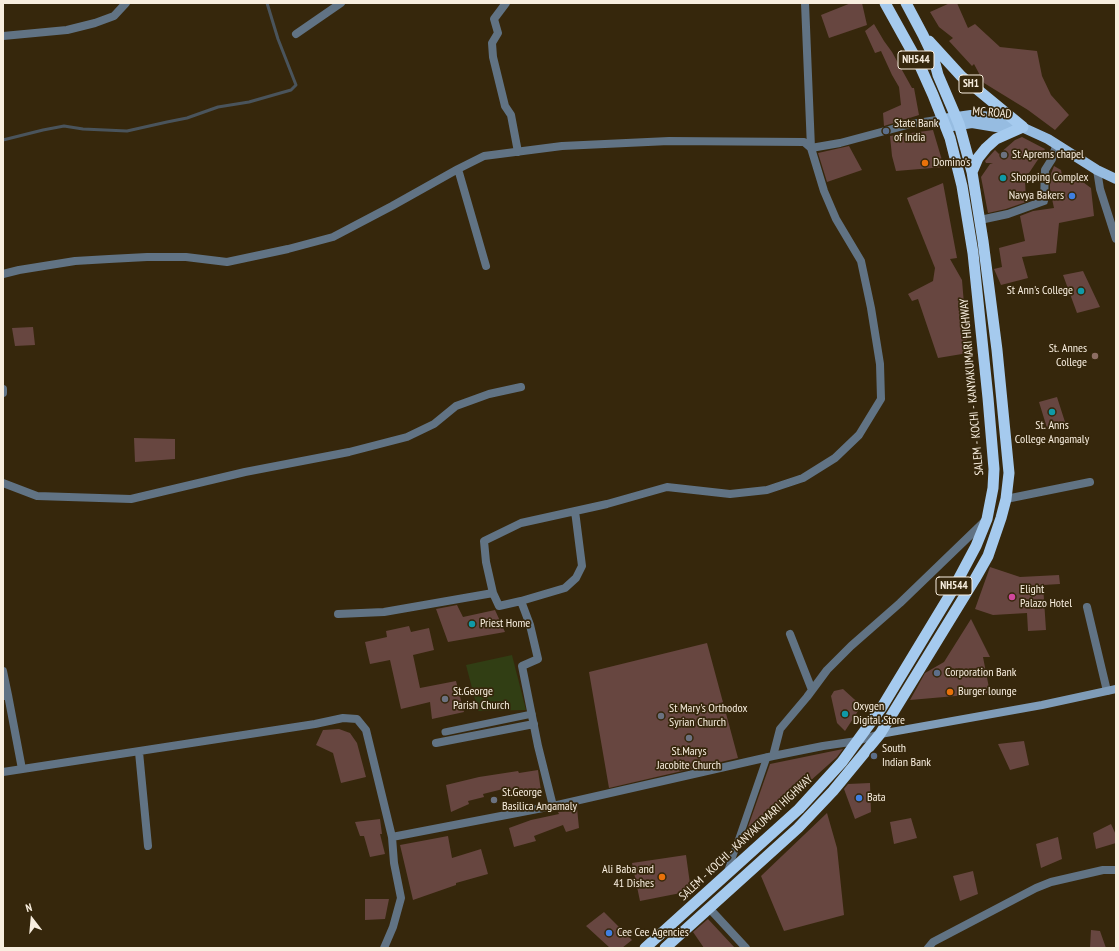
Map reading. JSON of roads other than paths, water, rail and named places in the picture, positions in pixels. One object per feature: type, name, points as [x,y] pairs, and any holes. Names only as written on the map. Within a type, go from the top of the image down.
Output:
[{"type":"highway","name":"SALEM - KOCHI - KANYAKUMARI HIGHWAY","points":[[645,948],[725,877],[799,808],[842,762],[882,707],[950,593],[976,546],[987,520],[993,488],[994,469],[988,398],[972,253],[962,186],[954,153],[933,95],[920,66],[885,3]]},
{"type":"highway","name":"SALEM - KOCHI - KANYAKUMARI HIGHWAY","points":[[665,948],[798,828],[832,791],[880,734],[976,579],[988,556],[995,538],[1006,499],[1009,473],[997,350],[980,220],[972,172],[958,121],[938,75],[933,56],[906,3]]},
{"type":"highway","name":"SH1","points":[[923,35],[961,76],[1023,127]]},
{"type":"highway","points":[[972,172],[978,158],[996,139],[1023,127]]},
{"type":"main road","name":"MC ROAD","points":[[944,123],[958,121],[1002,128],[1023,127],[1048,139],[1056,146],[1070,152],[1097,170],[1116,179]]},
{"type":"main road","points":[[880,734],[1042,705],[1116,689]]},
{"type":"street","points":[[3,36],[67,30],[95,23],[114,16],[126,3]]},
{"type":"street","points":[[296,34],[341,3]]},
{"type":"street","points":[[506,3],[494,19],[498,33],[492,43],[493,57],[505,106],[511,116],[518,152]]},
{"type":"street","points":[[575,511],[582,566],[576,578],[565,588],[499,606],[492,593],[486,562],[484,541],[521,523],[575,511],[607,504],[667,487],[730,494],[767,490],[803,478],[835,458],[859,435],[881,399],[880,364],[871,308],[861,262],[836,219],[824,191],[811,148],[806,3]]},
{"type":"street","points":[[811,148],[840,143],[911,124],[944,123]]},
{"type":"street","points":[[3,274],[75,261],[109,259],[186,257],[227,262],[288,249],[333,237],[484,156],[562,146],[669,141],[804,142],[811,148]]},
{"type":"street","points":[[980,220],[1008,214],[1044,201],[1045,170],[1052,159],[1056,146]]},
{"type":"street","points":[[458,169],[486,266]]},
{"type":"street","points":[[1097,170],[1100,189],[1116,239]]},
{"type":"street","points":[[3,483],[37,496],[131,499],[245,472],[349,452],[407,437],[434,424],[456,406],[489,394],[521,387]]},
{"type":"street","points":[[1006,499],[1090,482]]},
{"type":"street","points":[[725,877],[780,729],[827,670],[851,646],[900,604],[987,520]]},
{"type":"street","points":[[338,614],[384,612],[492,593]]},
{"type":"street","points":[[521,601],[530,625],[538,658],[522,666],[553,806]]},
{"type":"street","points":[[1087,607],[1107,691]]},
{"type":"street","points":[[790,634],[812,690]]},
{"type":"street","points":[[3,671],[5,696],[22,770]]},
{"type":"street","points":[[445,732],[532,714]]},
{"type":"street","points":[[3,772],[139,752],[315,724],[343,718],[357,720],[366,730],[392,837],[394,863],[401,898],[393,927],[384,948]]},
{"type":"street","points":[[436,743],[534,724]]},
{"type":"street","points":[[392,837],[553,806],[770,757],[823,746],[857,741],[880,734]]},
{"type":"street","points":[[139,752],[148,846]]},
{"type":"street","points":[[928,948],[933,942],[1036,888],[1052,882],[1103,870],[1116,870]]},
{"type":"street","points":[[709,908],[746,948]]},
{"type":"waterway","points":[[3,140],[64,126],[83,129],[127,131],[187,118],[218,107],[249,102],[291,90],[296,85],[278,39],[267,3]]},
{"type":"place","name":"State Bank of India","points":[[886,131]]},
{"type":"place","name":"St Aprems chapel","points":[[1004,155]]},
{"type":"place","name":"Domino's","points":[[925,163]]},
{"type":"place","name":"Shopping Complex","points":[[1003,178]]},
{"type":"place","name":"Navya Bakers","points":[[1072,196]]},
{"type":"place","name":"St Ann's College","points":[[1081,291]]},
{"type":"place","name":"St. Annes College","points":[[1095,356]]},
{"type":"place","name":"St. Anns College Angamaly","points":[[1052,412]]},
{"type":"place","name":"Elight Palazo Hotel","points":[[1012,597]]},
{"type":"place","name":"Priest Home","points":[[472,624]]},
{"type":"place","name":"Corporation Bank","points":[[937,673]]},
{"type":"place","name":"Burger lounge","points":[[950,692]]},
{"type":"place","name":"St.George Parish Church","points":[[445,699]]},
{"type":"place","name":"Oxygen Digital Store","points":[[845,714]]},
{"type":"place","name":"St Mary's Orthodox Syrian Church","points":[[661,716]]},
{"type":"place","name":"St.Marys Jacobite Church","points":[[689,738]]},
{"type":"place","name":"South Indian Bank","points":[[874,756]]},
{"type":"place","name":"Bata","points":[[859,798]]},
{"type":"place","name":"St.George Basilica Angamaly","points":[[494,800]]},
{"type":"place","name":"Ali Baba and 41 Dishes","points":[[662,877]]},
{"type":"place","name":"Cee Cee Agencies","points":[[609,933]]}]
